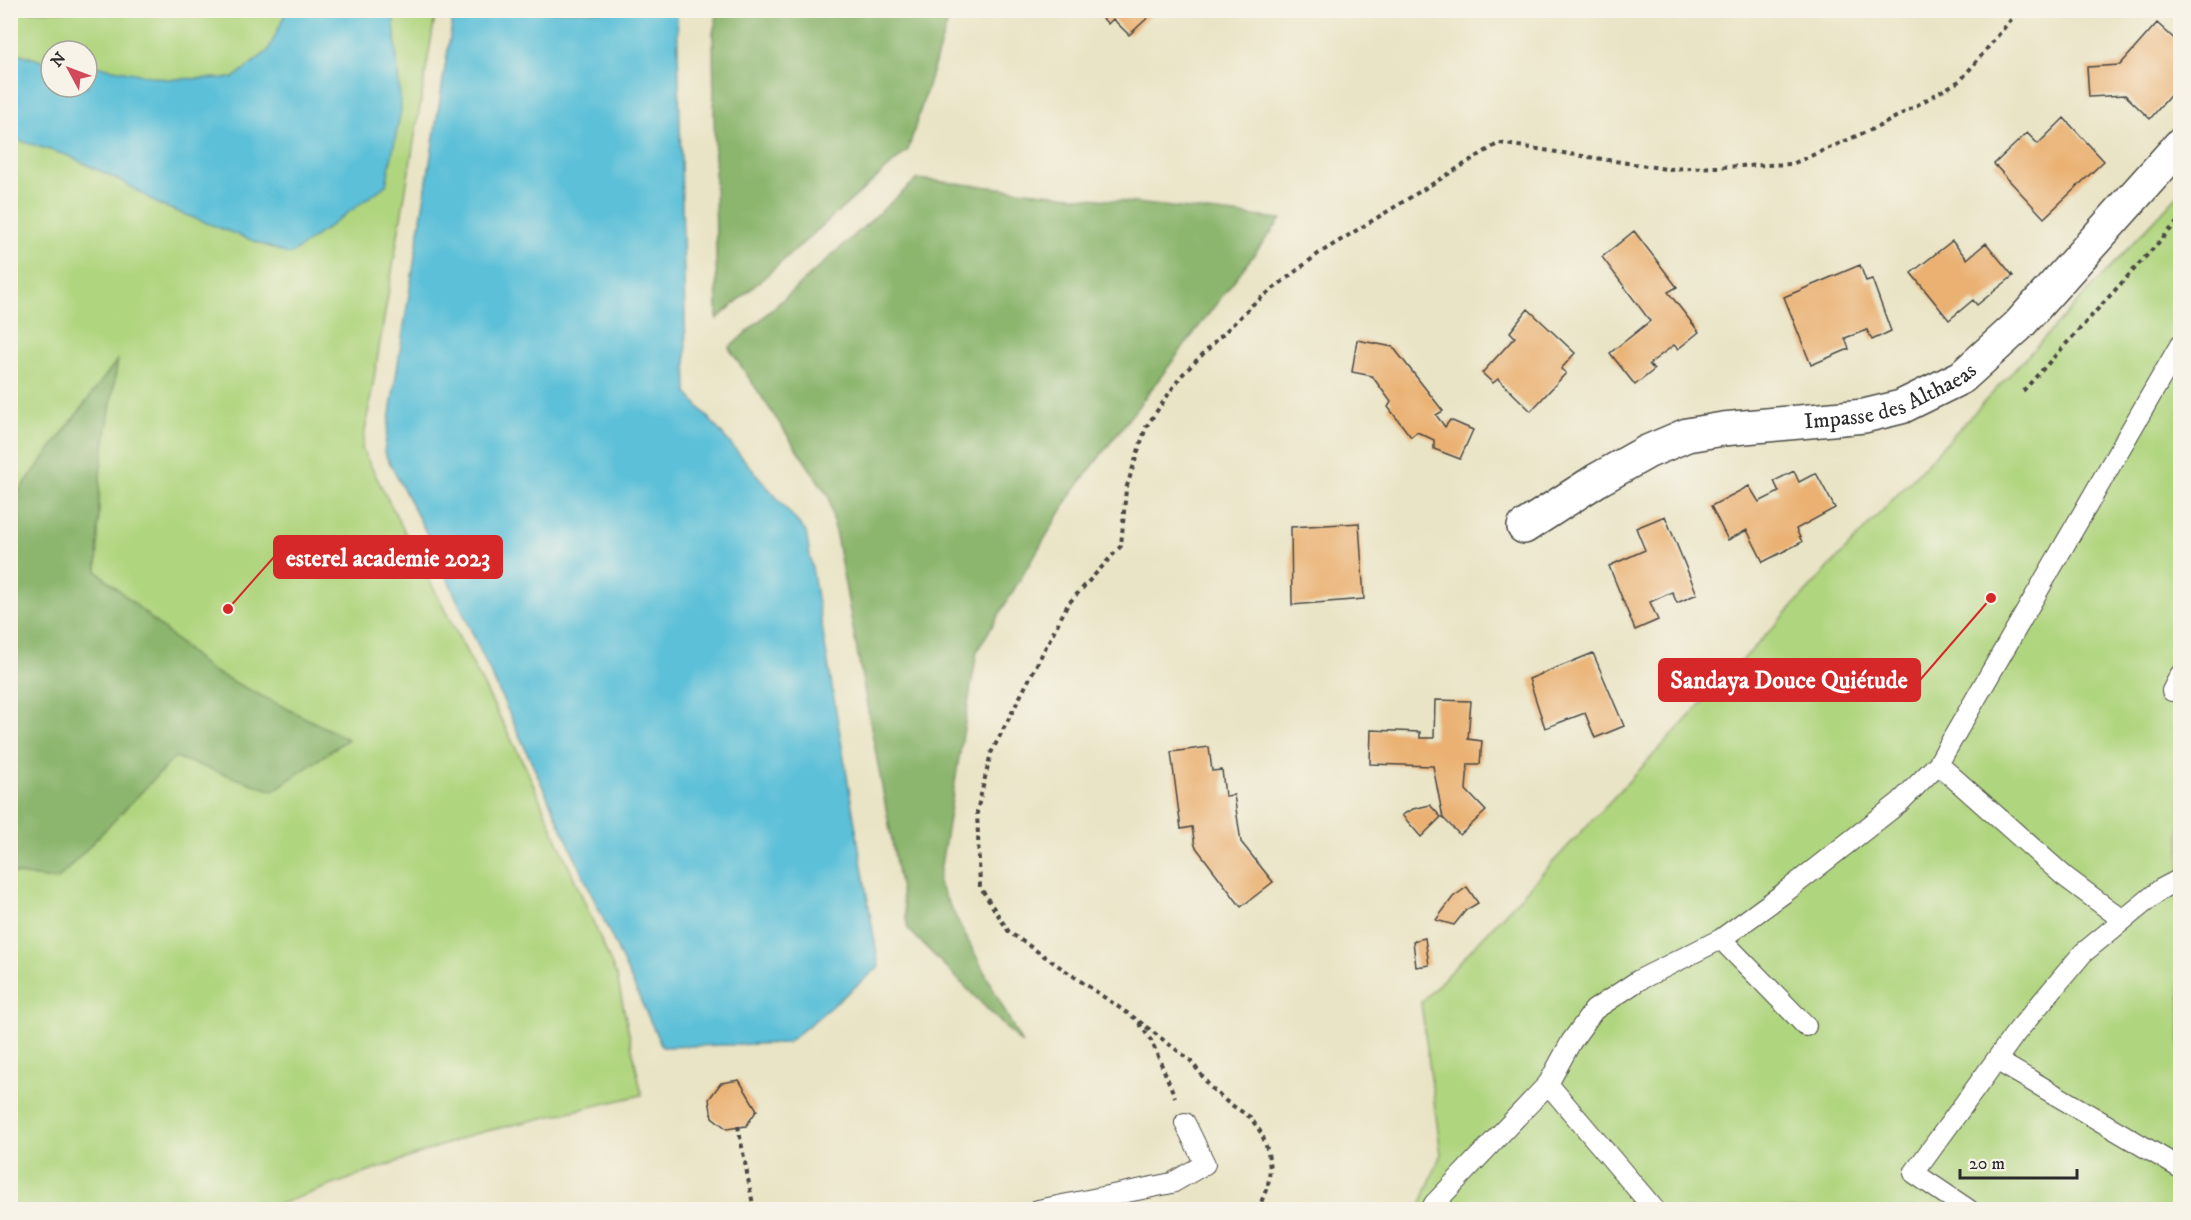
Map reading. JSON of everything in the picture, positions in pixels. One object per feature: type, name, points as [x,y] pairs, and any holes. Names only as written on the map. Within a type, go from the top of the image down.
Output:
[{"type":"street","name":"Impasse des Althaeas","points":[[1524,527],[1647,452],[1687,435],[1723,429],[1864,416],[1901,407],[1962,377],[2018,326],[2181,145]]},
{"type":"lane","points":[[1431,1209],[1548,1084],[1571,1042],[1594,1010],[1639,980],[1721,939],[1899,803],[1938,764],[2181,345]]},
{"type":"lane","points":[[1938,764],[2064,876],[2123,920]]},
{"type":"lane","points":[[1969,1209],[1914,1173],[2015,1034],[2083,953],[2161,889],[2181,879]]},
{"type":"lane","points":[[1721,939],[1806,1026]]},
{"type":"lane","points":[[1996,1060],[2181,1168]]},
{"type":"lane","points":[[1548,1084],[1655,1209]]},
{"type":"lane","points":[[1038,1209],[1172,1183],[1205,1164],[1185,1122]]},
{"type":"path","points":[[1258,1209],[1268,1185],[1270,1169],[1268,1152],[1262,1134],[1250,1117],[1211,1088],[1191,1061],[1136,1019],[1009,932],[980,887],[977,811],[991,753],[1068,604],[1121,546],[1126,489],[1146,427],[1181,376],[1252,305],[1318,255],[1499,143],[1666,169],[1792,164],[1882,125],[1960,80],[2019,10]]},
{"type":"path","points":[[2023,391],[2181,219]]},
{"type":"path","points":[[1136,1019],[1152,1042],[1185,1122]]},
{"type":"path","points":[[738,1126],[754,1209]]},
{"type":"green space","points":[[10,11],[436,11],[362,449],[527,770],[617,977],[642,1095],[474,1134],[266,1209],[11,1209]]},
{"type":"green space","points":[[718,11],[951,11],[908,150],[717,319],[713,33]]},
{"type":"green space","points":[[917,179],[1281,219],[1072,493],[977,651],[938,883],[1022,1044],[908,929],[829,497],[729,348]]},
{"type":"green space","points":[[2180,193],[2180,1209],[1418,1210],[1441,1154],[1421,1003]]},
{"type":"green space","points":[[118,359],[100,473],[97,571],[210,670],[348,739],[273,791],[175,757],[57,880],[11,873],[11,492],[20,490]]},
{"type":"water","points":[[287,10],[393,11],[401,110],[386,185],[290,255],[160,205],[123,182],[69,156],[11,138],[11,51],[39,60],[39,99],[99,99],[99,67],[165,79],[233,78],[268,51]]},
{"type":"water","points":[[454,11],[677,11],[687,393],[806,532],[879,967],[787,1043],[662,1047],[427,534],[384,452]]},
{"type":"building","points":[[1095,10],[1156,10],[1129,35],[1113,19],[1108,24]]},
{"type":"building","points":[[2157,23],[2180,44],[2180,84],[2150,119],[2125,95],[2089,97],[2087,67],[2120,65]]},
{"type":"building","points":[[2064,118],[2104,161],[2044,218],[1994,164],[2027,133],[2038,144]]},
{"type":"building","points":[[1634,231],[1677,287],[1668,292],[1699,332],[1678,349],[1674,345],[1649,364],[1654,370],[1635,385],[1610,353],[1650,321],[1602,257]]},
{"type":"building","points":[[1952,241],[1967,259],[1986,243],[2013,276],[1977,305],[1973,300],[1949,320],[1911,273]]},
{"type":"building","points":[[1860,265],[1866,281],[1872,279],[1891,331],[1872,340],[1867,330],[1845,338],[1849,349],[1811,365],[1784,297]]},
{"type":"building","points":[[1528,309],[1575,353],[1561,369],[1566,373],[1531,411],[1498,379],[1493,383],[1482,373],[1515,337],[1510,332]]},
{"type":"building","points":[[1357,340],[1393,347],[1443,411],[1436,415],[1445,427],[1450,420],[1473,430],[1460,459],[1434,449],[1434,440],[1417,432],[1411,437],[1388,407],[1391,402],[1372,376],[1352,372]]},
{"type":"building","points":[[1794,471],[1799,482],[1816,473],[1835,508],[1796,529],[1802,542],[1763,562],[1747,530],[1728,540],[1711,506],[1749,486],[1759,502],[1779,492],[1774,481]]},
{"type":"building","points":[[1665,516],[1697,594],[1677,603],[1672,592],[1650,602],[1658,620],[1635,630],[1609,566],[1645,550],[1636,528]]},
{"type":"building","points":[[1359,523],[1364,599],[1292,605],[1291,527]]},
{"type":"building","points":[[1593,653],[1624,726],[1595,738],[1585,713],[1545,728],[1529,679]]},
{"type":"building","points":[[1435,700],[1471,701],[1468,739],[1482,741],[1480,764],[1468,764],[1466,790],[1486,811],[1460,835],[1443,818],[1433,766],[1370,764],[1371,730],[1420,732],[1420,738],[1434,738]]},
{"type":"building","points":[[1209,747],[1212,771],[1222,770],[1225,796],[1234,795],[1241,842],[1273,882],[1241,907],[1195,846],[1192,827],[1181,829],[1171,752]]},
{"type":"building","points":[[1430,805],[1441,817],[1421,837],[1402,815],[1413,809]]},
{"type":"building","points":[[1467,887],[1478,903],[1466,910],[1454,925],[1436,920],[1453,897]]},
{"type":"building","points":[[1425,938],[1429,965],[1416,967],[1413,941]]},
{"type":"building","points":[[739,1080],[757,1110],[746,1126],[727,1129],[712,1117],[709,1099],[721,1083]]},
{"type":"place","name":"Sandaya Douce Quiétude","points":[[1991,598]]},
{"type":"place","name":"esterel academie 2023","points":[[228,609]]}]
